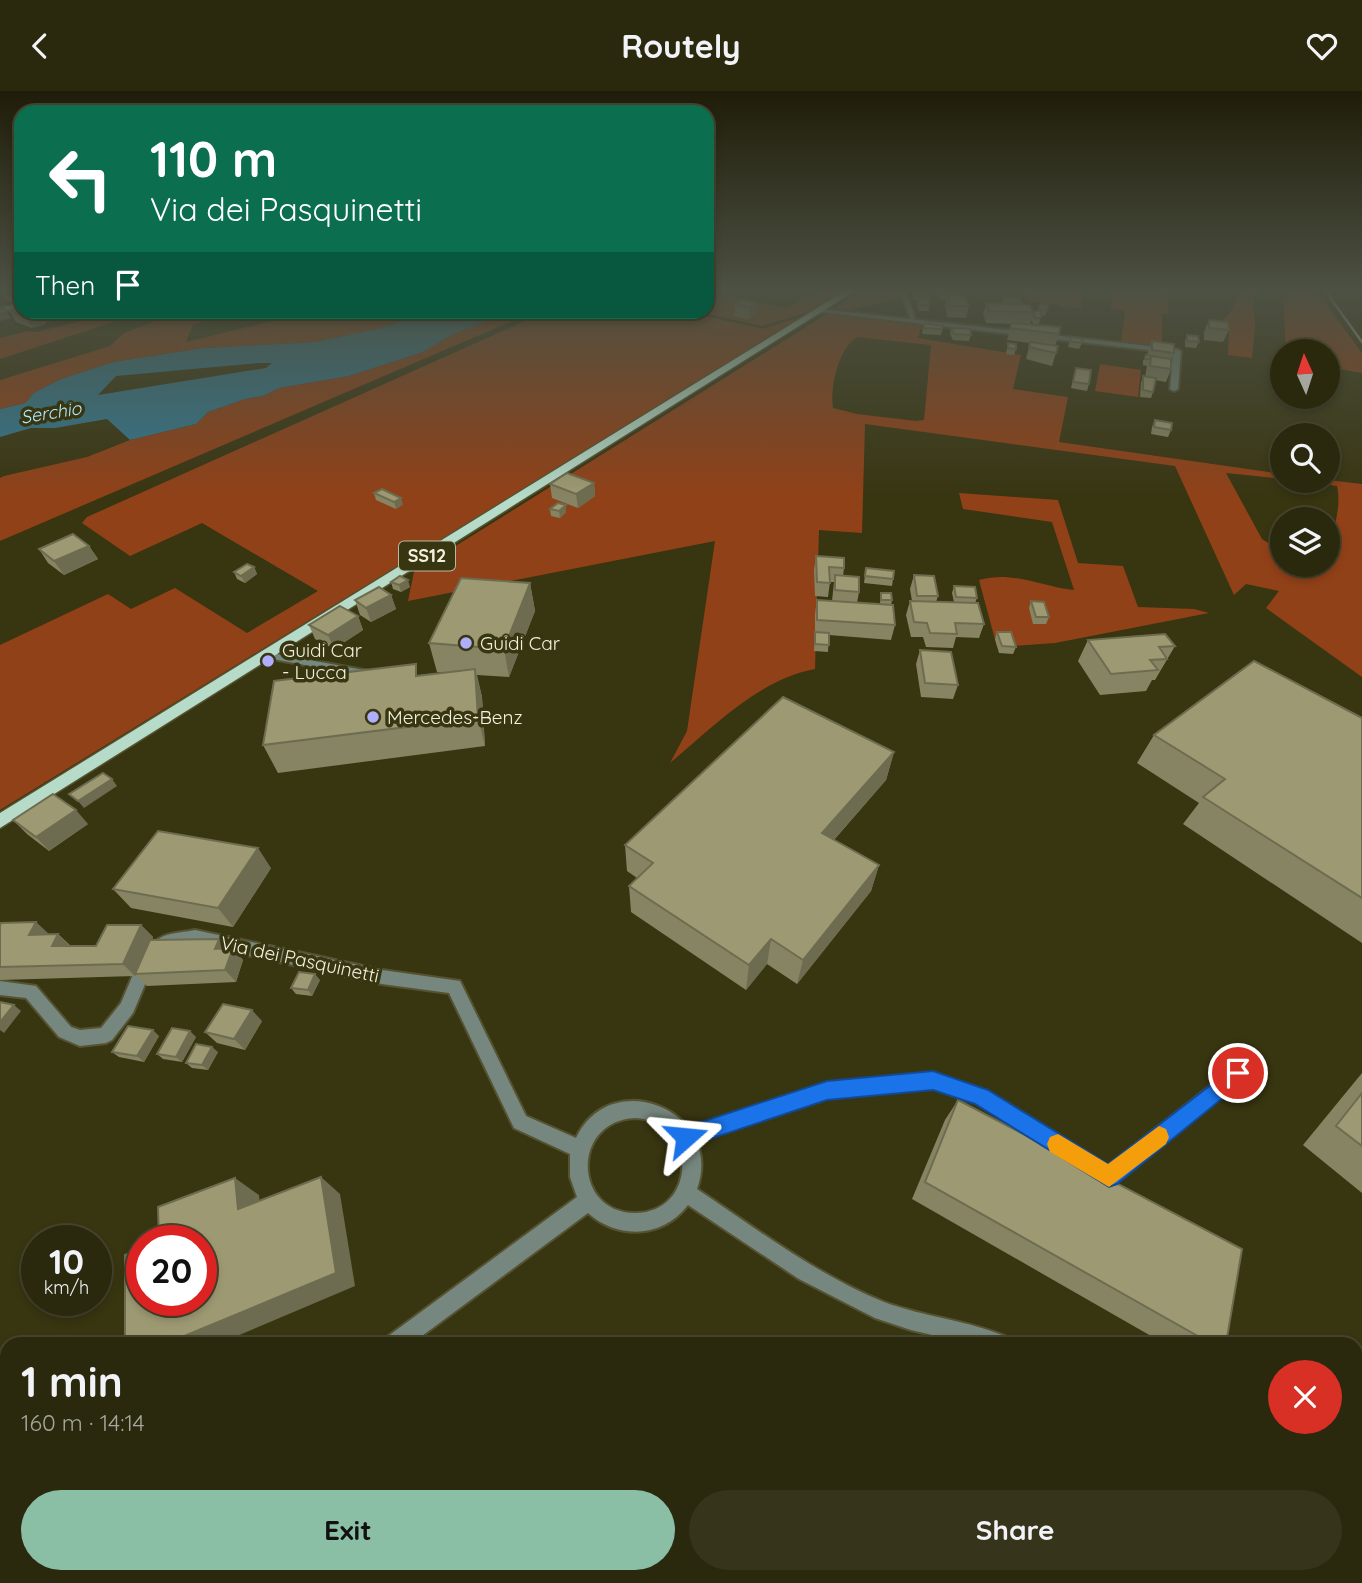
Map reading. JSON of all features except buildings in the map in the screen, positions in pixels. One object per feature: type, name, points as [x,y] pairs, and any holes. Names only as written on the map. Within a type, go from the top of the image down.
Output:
[{"type":"main road","name":"SS12","points":[[0,821],[744,359]]},
{"type":"street","points":[[1174,389],[1176,359]]},
{"type":"street","name":"Via dei Pasquinetti","points":[[0,988],[30,991],[65,1032],[80,1038],[106,1035],[127,1008],[148,959],[165,942],[195,937],[382,977],[454,986],[520,1122],[581,1150]]},
{"type":"street","points":[[640,1108],[658,1112],[674,1122],[686,1137],[692,1155],[692,1174],[685,1192],[673,1208],[657,1219],[638,1224],[619,1223],[602,1214],[588,1201],[581,1185],[581,1150],[590,1132],[604,1119],[621,1110],[640,1108]]},
{"type":"street","points":[[685,1192],[796,1266],[883,1311],[984,1337]]},
{"type":"street","points":[[403,1337],[588,1201]]},
{"type":"lane","points":[[266,655],[385,677]]},
{"type":"lane","points":[[686,1137],[827,1091],[933,1080],[981,1096],[1109,1177],[1238,1073]]},
{"type":"shaded area","points":[[69,359],[135,359],[113,362],[61,379],[35,392],[25,403],[0,409],[0,380]]},
{"type":"shaded area","points":[[403,359],[424,359],[0,541],[0,478],[4,476],[87,457],[130,440],[196,424],[208,412],[245,399],[263,396],[279,388],[349,376]]},
{"type":"shaded area","points":[[441,359],[735,359],[0,810],[0,645],[108,594],[131,609],[175,588],[247,633],[318,591],[202,523],[130,556],[82,523],[87,517]]},
{"type":"shaded area","points":[[756,359],[840,359],[833,390],[833,408],[857,414],[916,421],[924,420],[930,359],[1020,359],[1013,389],[1068,397],[1059,442],[1270,472],[1270,478],[1226,473],[1262,539],[1270,544],[1270,577],[1340,577],[1338,493],[1340,493],[1340,481],[1362,484],[1362,677],[1266,608],[1279,591],[1246,584],[1234,595],[1175,466],[865,424],[862,533],[819,530],[815,669],[794,674],[756,694],[670,763],[687,731],[715,541],[408,601],[414,572]]},
{"type":"shaded area","points":[[1340,359],[1362,359],[1362,373],[1340,369]]},
{"type":"shaded area","points":[[1100,364],[1141,370],[1138,397],[1095,391]]},
{"type":"shaded area","points":[[959,493],[1058,500],[1078,563],[1123,566],[1138,607],[1194,609],[1209,613],[1055,643],[997,647],[979,580],[991,577],[1015,578],[1074,590],[1052,522],[963,509]]},
{"type":"water","name":"Serchio","points":[[135,359],[403,359],[349,376],[279,388],[263,396],[245,399],[208,412],[196,424],[130,440],[107,419],[55,428],[31,428],[0,437],[0,409],[25,403],[35,392],[61,379],[113,362]],"holes":[[[272,363],[266,368],[98,395],[116,376]]]},
{"type":"slow traffic","points":[[1058,1144],[1109,1177],[1159,1137]]},
{"type":"place","name":"Guidi Car","points":[[466,643]]},
{"type":"place","name":"Guidi Car - Lucca","points":[[268,661]]},
{"type":"place","name":"Mercedes-Benz","points":[[373,717]]},
{"type":"route","points":[[686,1137],[827,1091],[933,1080],[981,1096],[1109,1177],[1238,1073]]}]
